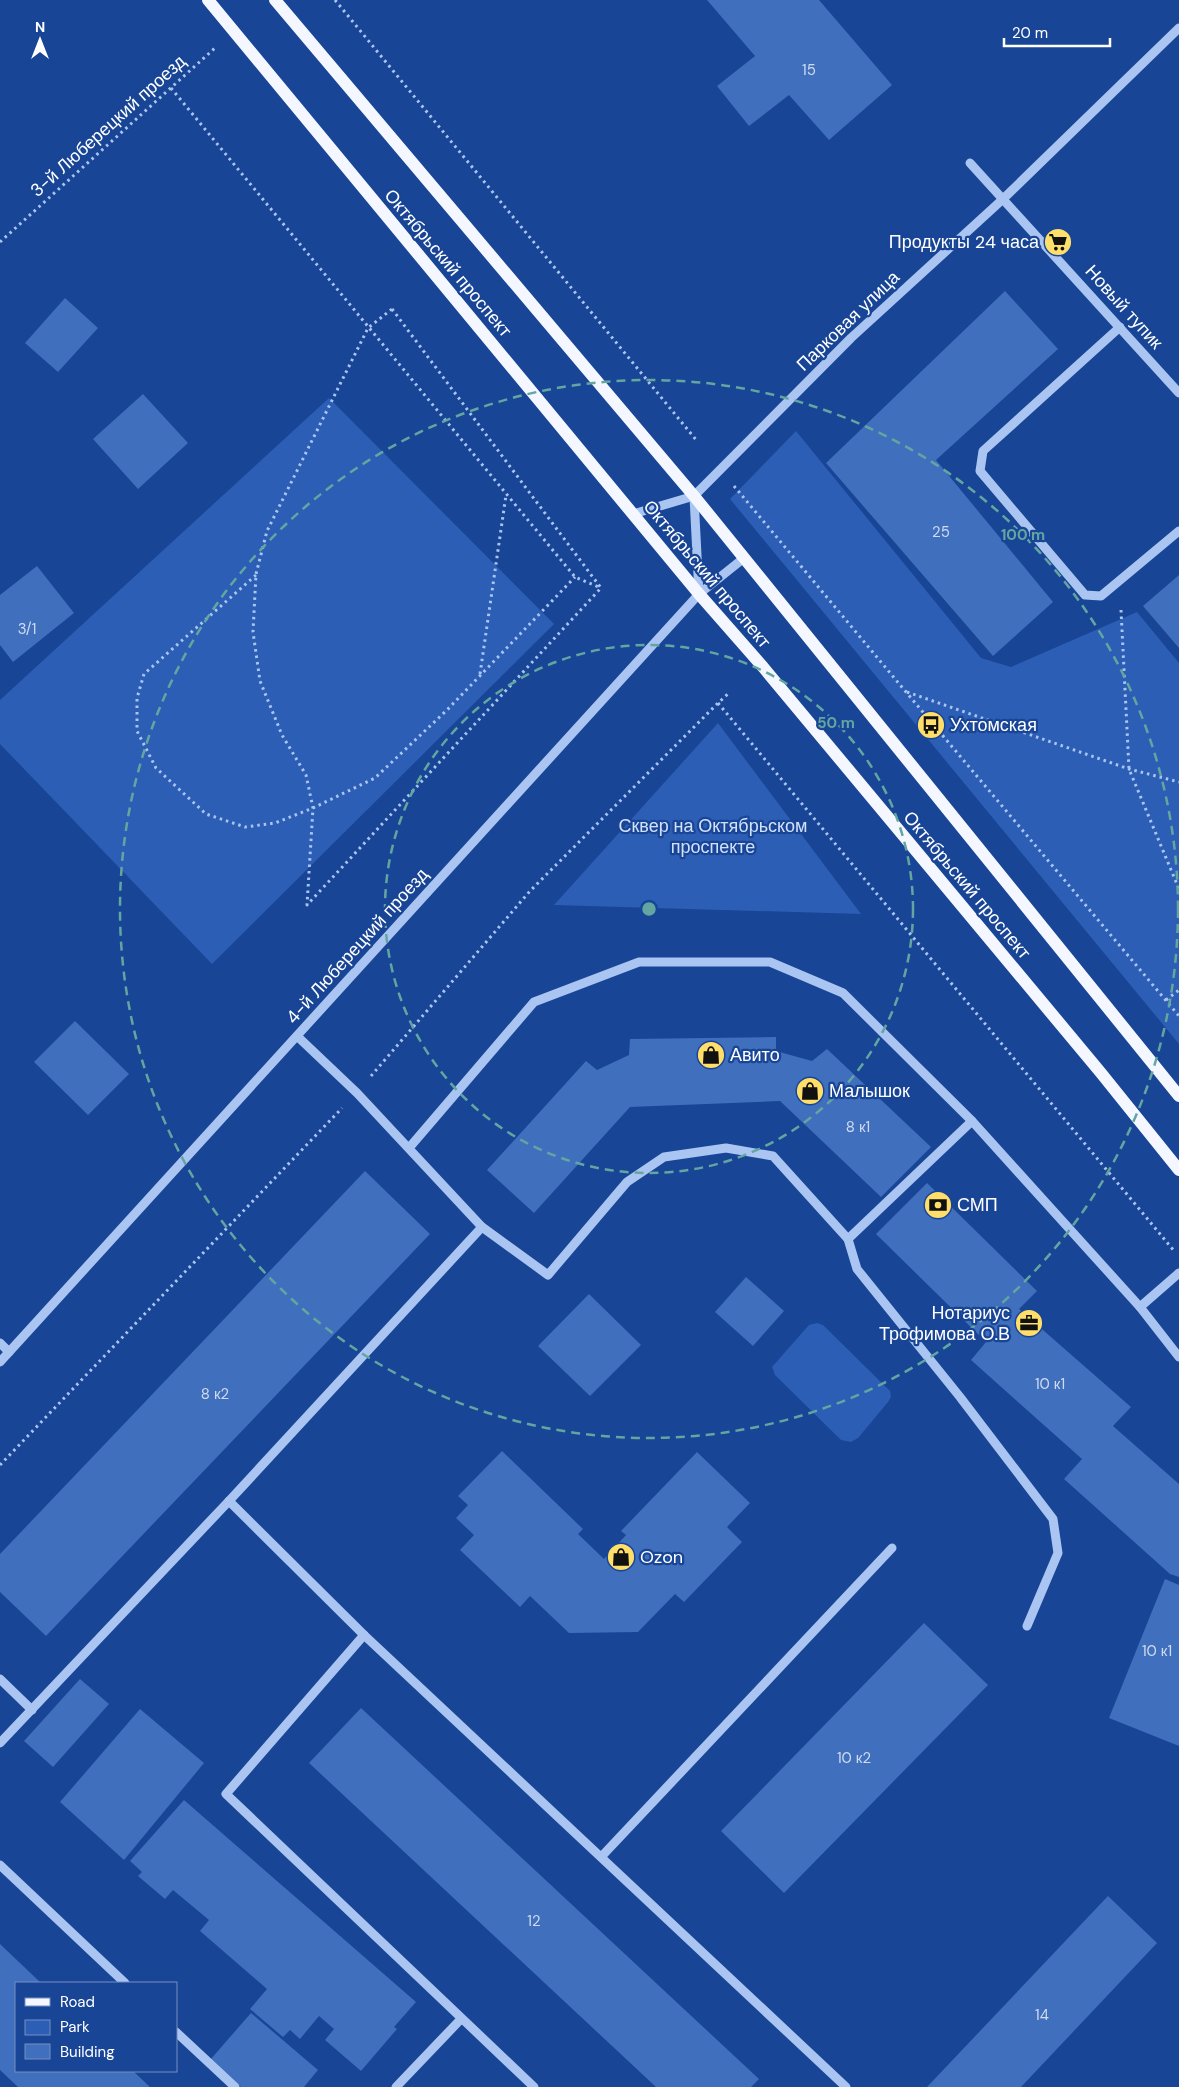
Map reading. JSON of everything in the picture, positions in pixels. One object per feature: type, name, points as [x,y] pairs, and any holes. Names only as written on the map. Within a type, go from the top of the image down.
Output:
[{"type":"main road","name":"Октябрьский проспект","points":[[208,0],[699,594],[763,667],[1057,1019],[1179,1170]]},
{"type":"main road","name":"Октябрьский проспект","points":[[274,0],[694,496],[1179,1096]]},
{"type":"street","name":"Парковая улица","points":[[694,496],[851,338],[1003,199],[1179,28]]},
{"type":"street","name":"Новый тупик","points":[[970,164],[1120,326],[1179,393]]},
{"type":"street","points":[[1120,326],[983,451],[980,471],[1085,595],[1101,596],[1179,531]]},
{"type":"street","points":[[633,514],[694,496],[699,594]]},
{"type":"street","name":"4-й Люберецкий проезд","points":[[0,1362],[699,594],[744,558]]},
{"type":"street","points":[[409,1148],[534,1002],[639,962],[770,962],[842,993],[972,1121],[1140,1307],[1179,1357]]},
{"type":"street","points":[[297,1036],[357,1092],[482,1227],[548,1275],[627,1182],[664,1157],[726,1148],[773,1156],[848,1239],[856,1269],[960,1397],[1053,1519],[1058,1553],[1027,1626]]},
{"type":"street","points":[[848,1239],[972,1121]]},
{"type":"street","points":[[0,1743],[482,1227]]},
{"type":"street","points":[[1140,1307],[1179,1273]]},
{"type":"street","points":[[0,1343],[9,1352]]},
{"type":"street","points":[[229,1500],[364,1635],[602,1856],[846,2087]]},
{"type":"street","points":[[602,1856],[892,1548]]},
{"type":"street","points":[[364,1635],[226,1794],[534,2087]]},
{"type":"street","points":[[0,1679],[32,1710]]},
{"type":"street","points":[[0,1865],[124,1982]]},
{"type":"street","points":[[396,2087],[461,2019]]},
{"type":"street","points":[[178,2034],[235,2087]]},
{"type":"path","points":[[334,0],[697,441]]},
{"type":"path","name":"3-й Люберецкий проезд","points":[[0,242],[234,31]]},
{"type":"path","points":[[171,88],[575,577],[601,588]]},
{"type":"path","points":[[392,310],[601,588],[307,905],[314,808],[306,775],[282,734],[260,681],[253,632],[256,574],[267,531],[368,328],[392,310]]},
{"type":"path","points":[[732,483],[1179,1016]]},
{"type":"path","points":[[480,676],[506,494]]},
{"type":"path","points":[[256,574],[144,674],[137,698],[137,731],[156,768],[206,814],[245,827],[275,824],[314,808],[375,778],[447,710],[575,577]]},
{"type":"path","points":[[1119,581],[1129,769],[1179,889]]},
{"type":"path","points":[[906,692],[1129,769],[1179,782]]},
{"type":"path","points":[[718,703],[1179,1256]]},
{"type":"path","points":[[1166,1000],[1179,990]]},
{"type":"green space","points":[[329,398],[554,624],[212,964],[0,744],[0,700]]},
{"type":"green space","points":[[796,431],[981,658],[1011,667],[1137,612],[1179,663],[1179,1044],[730,499]]},
{"type":"green space","name":"Сквер на Октябрьском проспекте","points":[[718,723],[861,914],[554,905]]},
{"type":"green space","points":[[817,1323],[823,1325],[890,1391],[891,1397],[888,1402],[858,1438],[851,1442],[841,1440],[775,1375],[772,1367],[809,1325]]},
{"type":"building","points":[[707,0],[819,0],[892,85],[829,140],[789,95],[749,126],[717,86],[755,56]]},
{"type":"building","points":[[1005,291],[1058,349],[936,460],[1053,602],[993,656],[826,463]]},
{"type":"building","points":[[65,298],[98,328],[58,372],[25,343]]},
{"type":"building","points":[[143,394],[188,443],[138,489],[93,439]]},
{"type":"building","points":[[37,566],[74,613],[13,662],[0,645],[0,595]]},
{"type":"building","points":[[1179,575],[1179,648],[1143,606]]},
{"type":"building","points":[[75,1021],[129,1074],[88,1115],[34,1062]]},
{"type":"building","points":[[776,1037],[776,1051],[812,1061],[827,1049],[931,1147],[881,1197],[780,1101],[630,1107],[534,1213],[487,1170],[586,1061],[597,1070],[629,1055],[630,1039]]},
{"type":"building","points":[[365,1171],[430,1234],[46,1636],[0,1592],[0,1554]]},
{"type":"building","points":[[927,1183],[1037,1291],[1019,1309],[1131,1407],[1113,1426],[1179,1484],[1179,1577],[1170,1574],[1064,1479],[1082,1459],[971,1360],[986,1342],[876,1234]]},
{"type":"building","points":[[746,1277],[784,1311],[753,1346],[715,1312]]},
{"type":"building","points":[[589,1294],[641,1345],[590,1396],[538,1346]]},
{"type":"building","points":[[502,1451],[583,1529],[578,1534],[604,1559],[626,1535],[621,1531],[697,1452],[750,1503],[727,1527],[742,1542],[684,1602],[675,1594],[638,1632],[569,1633],[530,1596],[520,1607],[460,1550],[474,1535],[456,1518],[468,1505],[458,1496]]},
{"type":"building","points":[[1165,1579],[1179,1585],[1179,1746],[1109,1718]]},
{"type":"building","points":[[924,1623],[988,1685],[784,1893],[721,1831]]},
{"type":"building","points":[[80,1679],[109,1704],[53,1767],[24,1741]]},
{"type":"building","points":[[361,1708],[759,2079],[751,2087],[656,2087],[309,1763]]},
{"type":"building","points":[[140,1709],[204,1763],[124,1860],[60,1802]]},
{"type":"building","points":[[184,1800],[416,2002],[394,2027],[397,2029],[361,2071],[325,2040],[334,2029],[319,2016],[300,2039],[290,2030],[283,2037],[250,2009],[267,1989],[200,1931],[209,1920],[173,1890],[165,1899],[138,1876],[142,1872],[130,1861]]},
{"type":"building","points":[[1108,1896],[1157,1943],[1021,2087],[927,2087]]},
{"type":"building","points":[[0,1944],[40,1982],[15,1982],[15,2072],[134,2072],[150,2087],[18,2087],[0,2070]]},
{"type":"building","points":[[251,2013],[318,2070],[304,2087],[241,2087],[210,2060]]},
{"type":"place","name":"Продукты 24 часа","points":[[1058,242]]},
{"type":"place","name":"Ухтомская","points":[[931,725]]},
{"type":"place","name":"Авито","points":[[711,1055]]},
{"type":"place","name":"Малышок","points":[[810,1091]]},
{"type":"place","name":"СМП","points":[[938,1205]]},
{"type":"place","name":"Нотариус Трофимова О.В","points":[[1029,1323]]},
{"type":"place","name":"Ozon","points":[[621,1557]]}]
